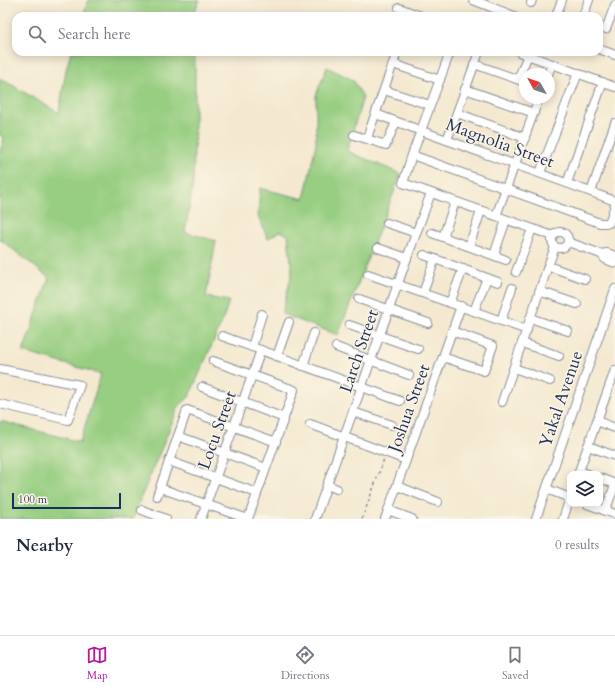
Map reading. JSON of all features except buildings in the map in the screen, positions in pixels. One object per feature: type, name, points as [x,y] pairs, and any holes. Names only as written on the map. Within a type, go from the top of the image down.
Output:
[{"type":"street","points":[[473,0],[504,12]]},
{"type":"street","points":[[557,12],[562,0]]},
{"type":"street","points":[[584,12],[589,0]]},
{"type":"street","points":[[606,28],[615,4]]},
{"type":"street","points":[[399,8],[406,12]]},
{"type":"street","points":[[603,50],[615,55]]},
{"type":"street","points":[[367,138],[396,56]]},
{"type":"street","points":[[445,56],[440,80],[403,183],[553,236]]},
{"type":"street","points":[[446,140],[477,56]]},
{"type":"street","points":[[524,68],[528,56]]},
{"type":"street","points":[[531,56],[615,87]]},
{"type":"street","points":[[393,64],[440,80]]},
{"type":"street","points":[[474,64],[519,79]]},
{"type":"street","points":[[550,68],[552,64]]},
{"type":"street","points":[[540,173],[578,73]]},
{"type":"street","points":[[567,183],[603,82]]},
{"type":"street","points":[[466,89],[534,113]]},
{"type":"street","points":[[384,90],[430,105]]},
{"type":"street","points":[[496,216],[537,104]]},
{"type":"street","points":[[457,113],[525,138]]},
{"type":"street","name":"Magnolia Street","points":[[376,114],[615,201]]},
{"type":"street","points":[[354,135],[386,145],[396,122]]},
{"type":"street","points":[[591,192],[615,123]]},
{"type":"street","points":[[412,155],[600,223],[608,223],[615,205]]},
{"type":"street","name":"Larch Street","points":[[315,519],[327,485],[330,468],[353,412],[431,193]]},
{"type":"street","points":[[443,237],[455,202]]},
{"type":"street","points":[[469,246],[481,211]]},
{"type":"street","points":[[494,255],[506,220]]},
{"type":"street","points":[[387,223],[416,234]]},
{"type":"street","points":[[516,272],[532,229]]},
{"type":"street","points":[[559,232],[563,232],[568,238],[568,242],[563,248],[559,248],[552,242],[553,236],[559,232]]},
{"type":"street","points":[[432,233],[506,260]]},
{"type":"street","points":[[568,242],[601,254],[607,253],[615,256]]},
{"type":"street","points":[[502,402],[555,246]]},
{"type":"street","points":[[378,248],[407,258]]},
{"type":"street","points":[[601,254],[605,259],[615,263]]},
{"type":"street","points":[[424,255],[498,282]]},
{"type":"street","points":[[423,293],[435,259]]},
{"type":"street","points":[[548,266],[585,279]]},
{"type":"street","points":[[450,303],[463,269]]},
{"type":"street","points":[[368,274],[527,330]]},
{"type":"street","points":[[474,311],[487,278]]},
{"type":"street","points":[[501,320],[512,288]]},
{"type":"street","name":"Yakal Avenue","points":[[536,519],[611,311],[615,289]]},
{"type":"street","points":[[539,291],[577,304]]},
{"type":"street","points":[[358,299],[428,323]]},
{"type":"street","name":"Joshua Street","points":[[385,519],[461,306]]},
{"type":"street","points":[[252,347],[262,314]]},
{"type":"street","points":[[530,318],[568,330]]},
{"type":"street","points":[[277,356],[289,322]]},
{"type":"street","points":[[349,325],[418,349]]},
{"type":"street","points":[[443,357],[484,371],[493,346],[452,331]]},
{"type":"street","points":[[303,366],[314,333]]},
{"type":"street","points":[[222,336],[400,401]]},
{"type":"street","points":[[522,343],[559,356]]},
{"type":"street","points":[[336,348],[409,375]]},
{"type":"street","name":"Locu Street","points":[[201,519],[261,350]]},
{"type":"street","points":[[213,361],[294,390],[276,442],[248,519],[206,504],[158,492],[187,410],[276,442]]},
{"type":"street","points":[[514,368],[550,381]]},
{"type":"street","points":[[0,369],[80,385],[68,420],[0,404]]},
{"type":"street","points":[[582,471],[588,446],[615,370]]},
{"type":"street","points":[[202,387],[284,418]]},
{"type":"street","points":[[606,395],[615,398]]},
{"type":"street","points":[[353,412],[392,426]]},
{"type":"street","points":[[597,422],[615,428]]},
{"type":"street","points":[[310,424],[406,460]]},
{"type":"street","points":[[178,436],[266,468]]},
{"type":"street","points":[[588,446],[615,456]]},
{"type":"street","points":[[169,461],[257,493]]},
{"type":"street","points":[[603,479],[615,484],[606,511]]},
{"type":"street","points":[[327,485],[337,488]]},
{"type":"street","points":[[397,486],[438,502]]},
{"type":"street","points":[[547,489],[567,497]]},
{"type":"street","points":[[563,519],[567,507]]},
{"type":"street","points":[[595,507],[615,514]]},
{"type":"street","points":[[388,510],[412,519]]},
{"type":"street","points":[[146,514],[166,519]]},
{"type":"path","points":[[362,519],[386,452]]},
{"type":"green space","points":[[88,0],[200,0],[194,12],[84,12]]},
{"type":"green space","points":[[70,56],[195,56],[193,185],[185,232],[216,241],[206,297],[229,301],[222,322],[189,397],[179,406],[133,519],[0,519],[0,421],[80,442],[101,374],[23,352],[49,278],[0,239],[0,151],[4,139],[0,135],[0,78],[59,113]]},
{"type":"green space","points":[[327,67],[353,80],[363,97],[347,151],[401,174],[338,335],[282,314],[292,272],[288,235],[280,231],[268,239],[258,216],[260,188],[304,199],[316,144],[316,95]]}]
